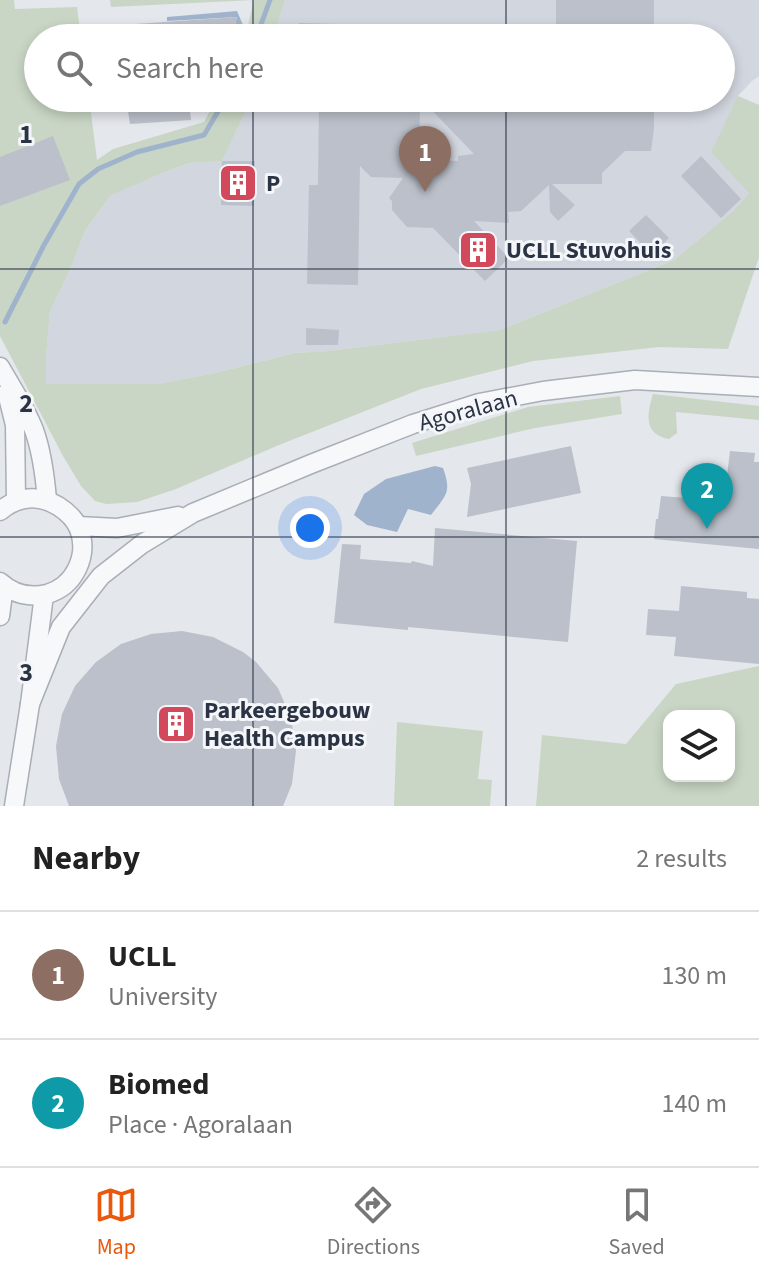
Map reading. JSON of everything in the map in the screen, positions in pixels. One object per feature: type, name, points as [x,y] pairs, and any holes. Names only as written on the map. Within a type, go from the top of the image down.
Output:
[{"type":"street","points":[[1,369],[34,430],[43,465],[47,500]]},
{"type":"street","points":[[1,369],[15,425],[16,500]]},
{"type":"street","name":"Agoralaan","points":[[30,704],[61,627],[101,576],[142,544],[193,513],[399,430],[479,403],[543,391],[635,380],[759,387]]},
{"type":"street","points":[[0,511],[16,500],[35,497],[47,500],[65,511],[78,526],[83,544],[75,574],[56,591],[30,596],[16,593],[2,584],[0,616]]},
{"type":"street","name":"Agoralaan","points":[[78,526],[117,528],[193,513]]},
{"type":"street","name":"Agoralaan","points":[[80,563],[96,562],[142,544]]},
{"type":"street","points":[[14,806],[44,595]]},
{"type":"shaded area","points":[[285,0],[759,0],[759,76],[738,96],[749,193],[733,211],[674,260],[500,330],[295,353],[158,384],[46,384],[50,312],[85,231],[110,196],[189,163],[222,161],[245,112],[735,112],[735,24],[277,24]]},
{"type":"green space","points":[[0,0],[14,0],[15,9],[77,7],[79,24],[24,24],[24,112],[91,112],[97,160],[113,149],[204,122],[209,112],[245,112],[222,161],[189,163],[110,196],[85,231],[50,312],[46,384],[158,384],[295,353],[500,330],[674,260],[733,211],[749,193],[711,152],[730,112],[735,112],[738,96],[759,105],[759,257],[728,349],[659,347],[533,361],[421,389],[176,489],[137,502],[106,504],[95,501],[81,486],[0,336]]},
{"type":"green space","points":[[110,0],[254,0],[111,7]]},
{"type":"green space","points":[[254,0],[285,0],[277,24],[248,24]]},
{"type":"green space","points":[[653,394],[759,406],[759,420],[676,412],[677,433],[669,439],[651,428],[649,409]]},
{"type":"green space","points":[[620,396],[622,414],[535,428],[416,456],[412,443],[528,407]]},
{"type":"green space","points":[[759,666],[759,806],[536,806],[542,735],[626,744],[676,684]]},
{"type":"green space","points":[[397,722],[483,731],[478,779],[492,780],[490,806],[394,806]]},
{"type":"water","points":[[237,11],[243,24],[235,24],[237,17],[167,21],[167,17]]},
{"type":"water","points":[[435,466],[443,468],[447,489],[431,515],[408,509],[397,532],[367,525],[354,515],[364,494],[386,479]]},
{"type":"building","points":[[556,0],[654,0],[654,24],[556,24]]},
{"type":"building","points":[[237,17],[235,24],[136,24]]},
{"type":"building","points":[[128,112],[190,112],[191,120],[130,124]]},
{"type":"building","points":[[319,112],[420,112],[419,160],[458,161],[458,156],[474,154],[434,112],[654,112],[651,151],[625,151],[602,173],[602,184],[552,184],[575,205],[558,221],[550,212],[549,185],[521,211],[508,212],[509,223],[474,221],[509,258],[485,281],[433,228],[407,227],[392,210],[389,198],[403,178],[371,177],[360,166],[358,285],[307,284],[309,185],[318,185]]},
{"type":"building","points":[[53,136],[70,180],[0,206],[0,157]]},
{"type":"building","points":[[701,156],[741,199],[721,218],[681,176]]},
{"type":"building","name":"P","points":[[222,161],[255,161],[254,206],[221,205]]},
{"type":"building","points":[[646,215],[669,238],[652,255],[629,231]]},
{"type":"building","points":[[306,328],[339,330],[338,345],[306,345]]},
{"type":"building","points":[[571,446],[581,493],[467,517],[471,484],[467,468]]},
{"type":"building","points":[[730,451],[755,453],[754,462],[759,462],[759,549],[654,539],[661,496],[724,501]]},
{"type":"building","points":[[435,528],[577,541],[568,642],[334,623],[342,544],[361,545],[360,559],[412,561],[433,566]]},
{"type":"building","points":[[681,586],[747,592],[747,598],[759,599],[759,664],[674,656],[676,637],[646,635],[648,609],[679,611]]},
{"type":"building","name":"Parkeergebouw Health Campus","points":[[182,631],[213,637],[243,652],[278,688],[291,718],[296,751],[292,784],[283,806],[69,806],[59,779],[56,746],[62,714],[75,686],[96,662],[121,644],[151,634]]},
{"type":"waterway","points":[[261,24],[270,0]]},
{"type":"waterway","points":[[5,322],[79,184],[98,169],[137,152],[204,135],[218,112]]},
{"type":"place","name":"P","points":[[238,183]]},
{"type":"place","name":"UCLL","points":[[425,192]]},
{"type":"place","name":"UCLL Stuvohuis","points":[[478,250]]},
{"type":"place","name":"Biomed","points":[[707,529]]},
{"type":"place","name":"Parkeergebouw Health Campus","points":[[176,724]]}]
